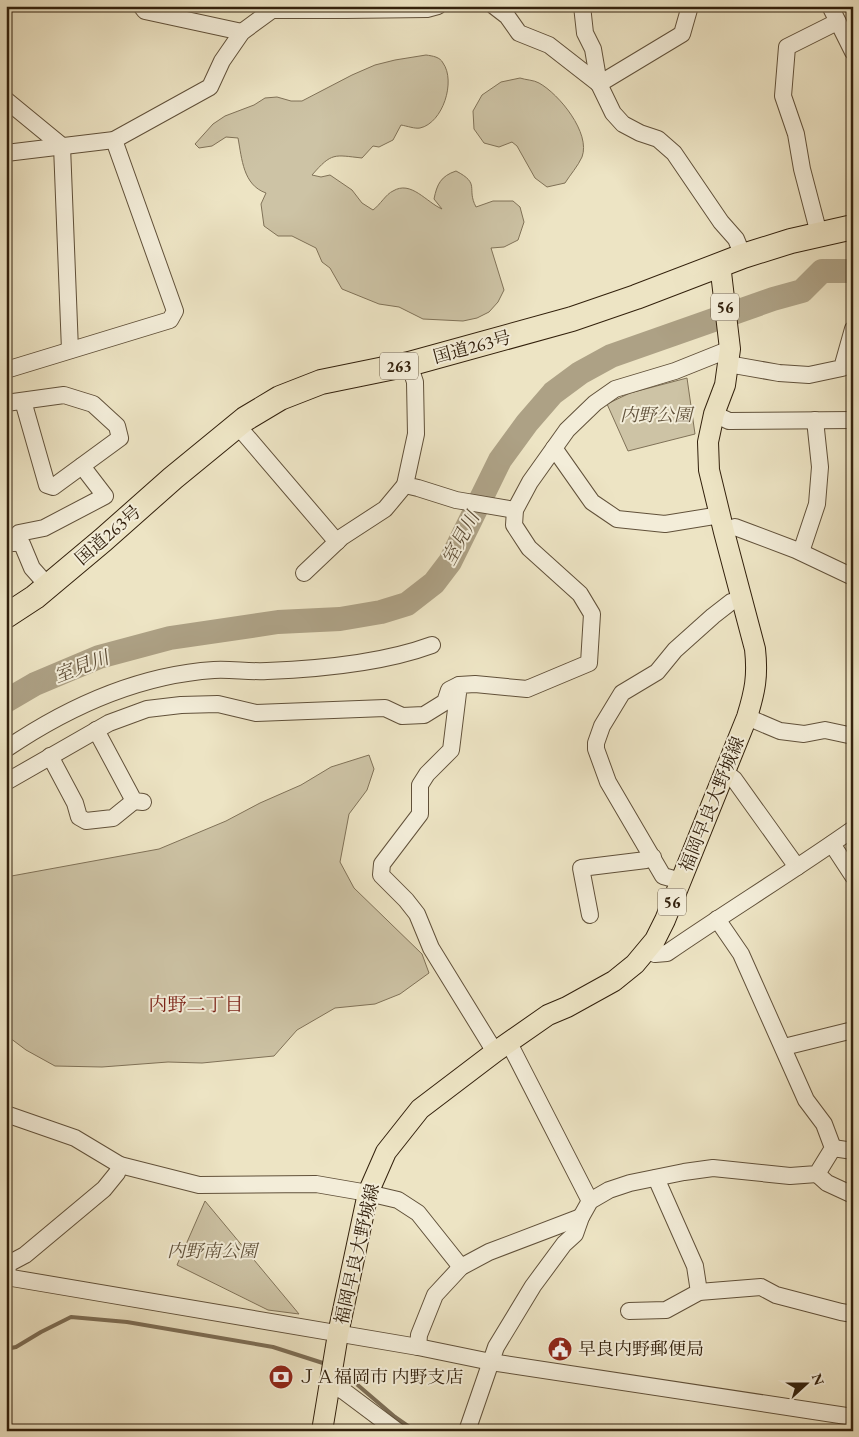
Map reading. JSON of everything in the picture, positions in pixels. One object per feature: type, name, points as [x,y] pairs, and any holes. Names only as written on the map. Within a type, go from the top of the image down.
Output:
[{"type":"highway","name":"国道263号","points":[[6,616],[48,586],[237,425],[280,398],[321,382],[409,364],[572,319],[743,256],[819,234],[853,227]]},
{"type":"main road","name":"56","points":[[720,264],[729,357]]},
{"type":"main road","name":"福岡早良大野城線","points":[[338,1334],[368,1193],[386,1152],[420,1109],[502,1047],[548,1015],[567,1007],[614,981],[635,964],[655,940],[665,920],[725,772],[756,689],[757,664],[743,598],[722,523],[710,470],[708,442],[714,414],[725,385],[729,357]]},
{"type":"main road","name":"56","points":[[322,1431],[338,1334]]},
{"type":"street","points":[[141,6],[145,11],[242,32]]},
{"type":"street","points":[[6,153],[114,140],[210,86],[222,61],[242,32],[272,10],[329,8],[428,9],[438,6]]},
{"type":"street","points":[[494,6],[507,16],[519,33],[548,45],[599,84]]},
{"type":"street","points":[[582,6],[585,33],[593,49],[599,84],[614,113],[623,124],[640,133],[658,139],[674,153],[721,222],[736,240],[743,256]]},
{"type":"street","points":[[599,84],[682,34],[690,6]]},
{"type":"street","points":[[830,6],[836,22],[853,52]]},
{"type":"street","points":[[819,234],[802,169],[796,134],[783,96],[787,47],[836,22]]},
{"type":"street","points":[[6,100],[62,146],[70,350]]},
{"type":"street","points":[[6,370],[170,320],[174,311],[114,140]]},
{"type":"street","points":[[6,782],[96,730],[147,709],[181,705],[218,704],[256,714],[385,708],[402,716],[424,715],[445,702],[450,690],[459,685],[475,684],[528,689],[589,663],[592,614],[580,594],[529,548],[514,525],[515,510],[530,482],[554,448],[595,403],[614,389],[729,357],[779,373],[809,375],[842,368],[853,329]]},
{"type":"street","points":[[304,573],[337,542],[386,510],[405,485],[416,434],[415,382],[409,364]]},
{"type":"street","points":[[6,403],[64,395],[93,404],[117,426],[120,438],[53,487],[47,485],[23,401]]},
{"type":"street","points":[[714,414],[729,421],[853,420]]},
{"type":"street","points":[[801,552],[817,504],[820,468],[815,420]]},
{"type":"street","points":[[237,425],[337,542]]},
{"type":"street","points":[[554,448],[592,502],[617,519],[665,524],[722,523],[801,552],[853,576]]},
{"type":"street","points":[[10,542],[19,533],[44,528],[105,496],[82,466]]},
{"type":"street","points":[[405,485],[456,500],[515,510]]},
{"type":"street","points":[[10,542],[22,544],[32,568],[48,586]]},
{"type":"street","points":[[681,881],[663,876],[608,782],[596,749],[596,743],[602,726],[622,693],[657,672],[675,650],[713,616],[731,602],[743,598]]},
{"type":"street","points":[[6,749],[64,714],[111,692],[159,678],[214,670],[266,671],[313,668],[410,653],[432,645]]},
{"type":"street","points":[[459,685],[451,750],[427,774],[420,785],[420,814],[382,864],[381,874],[417,914],[431,948],[502,1047],[590,1201]]},
{"type":"street","points":[[747,717],[780,730],[804,734],[825,730],[853,736]]},
{"type":"street","points":[[50,756],[75,803],[79,817],[86,821],[113,818],[138,801],[96,730]]},
{"type":"street","points":[[725,772],[734,778],[797,867]]},
{"type":"street","points":[[647,950],[655,954],[667,953],[853,830]]},
{"type":"street","points":[[832,844],[853,876]]},
{"type":"street","points":[[590,915],[581,868],[646,860],[652,857]]},
{"type":"street","points":[[716,919],[741,954],[806,1100],[824,1124],[833,1148]]},
{"type":"street","points":[[784,1047],[853,1030]]},
{"type":"street","points":[[6,1114],[75,1138],[120,1165],[199,1185],[316,1184],[398,1200],[418,1213],[461,1267]]},
{"type":"street","points":[[833,1148],[853,1150]]},
{"type":"street","points":[[818,1174],[833,1148]]},
{"type":"street","points":[[120,1165],[117,1173],[104,1189],[25,1255],[8,1264],[7,1277],[418,1347],[491,1362],[853,1417]]},
{"type":"street","points":[[467,1431],[496,1347],[538,1279],[564,1244],[575,1234],[581,1217],[590,1201],[609,1190],[630,1183],[713,1168],[790,1176],[818,1174],[827,1183],[853,1196]]},
{"type":"street","points":[[656,1178],[695,1266],[699,1292]]},
{"type":"street","points":[[418,1347],[418,1335],[435,1295],[461,1267],[489,1252],[581,1217]]},
{"type":"street","points":[[629,1311],[666,1310],[699,1292],[761,1287],[776,1295],[853,1314]]},
{"type":"street","points":[[329,1383],[345,1392],[396,1431]]},
{"type":"green space","points":[[426,55],[440,59],[447,71],[448,90],[441,110],[435,118],[428,125],[420,128],[401,125],[393,140],[379,147],[373,146],[362,158],[334,157],[324,162],[312,175],[321,177],[330,175],[352,190],[362,203],[373,210],[390,192],[400,188],[406,188],[418,193],[442,209],[434,199],[437,189],[443,178],[456,171],[471,183],[473,201],[476,207],[493,201],[513,201],[520,207],[524,222],[518,240],[504,247],[491,248],[504,290],[498,302],[489,312],[477,318],[463,321],[423,319],[399,307],[379,304],[342,289],[330,268],[322,262],[316,248],[292,236],[278,236],[264,226],[261,204],[266,193],[252,184],[248,178],[238,138],[226,137],[212,146],[199,148],[195,144],[213,124],[225,116],[254,105],[265,98],[277,97],[291,101],[302,101],[375,65]]},
{"type":"green space","points":[[520,78],[537,82],[547,88],[564,105],[578,126],[584,147],[582,157],[565,183],[547,187],[535,178],[517,146],[512,142],[499,147],[484,143],[474,129],[473,111],[482,95],[501,82]]},
{"type":"green space","name":"内野公園","points":[[687,378],[695,434],[628,451],[607,404],[630,393]]},
{"type":"green space","points":[[369,755],[374,769],[367,790],[349,814],[340,862],[354,888],[422,954],[429,973],[400,994],[375,1004],[335,1008],[297,1030],[274,1056],[202,1063],[168,1062],[102,1067],[55,1066],[26,1050],[6,1035],[6,877],[159,849],[226,821],[260,803],[301,785],[331,767]]},
{"type":"green space","name":"内野南公園","points":[[205,1201],[299,1314],[268,1310],[177,1265]]},
{"type":"waterway","name":"室見川","points":[[6,701],[35,684],[99,657],[170,638],[278,622],[340,619],[381,612],[407,604],[434,583],[450,562],[500,460],[527,423],[553,393],[580,373],[611,356],[773,299],[802,291],[822,271],[853,271]]},
{"type":"waterway","points":[[6,1349],[16,1347],[71,1317],[127,1322],[273,1347],[326,1364]]},
{"type":"waterway","points":[[339,1371],[415,1431]]},
{"type":"place","name":"早良内野郵便局","points":[[560,1349]]},
{"type":"place","name":"ＪＡ福岡市 内野支店","points":[[281,1377]]},
{"type":"district","name":"内野二丁目","points":[[196,1004]]}]
